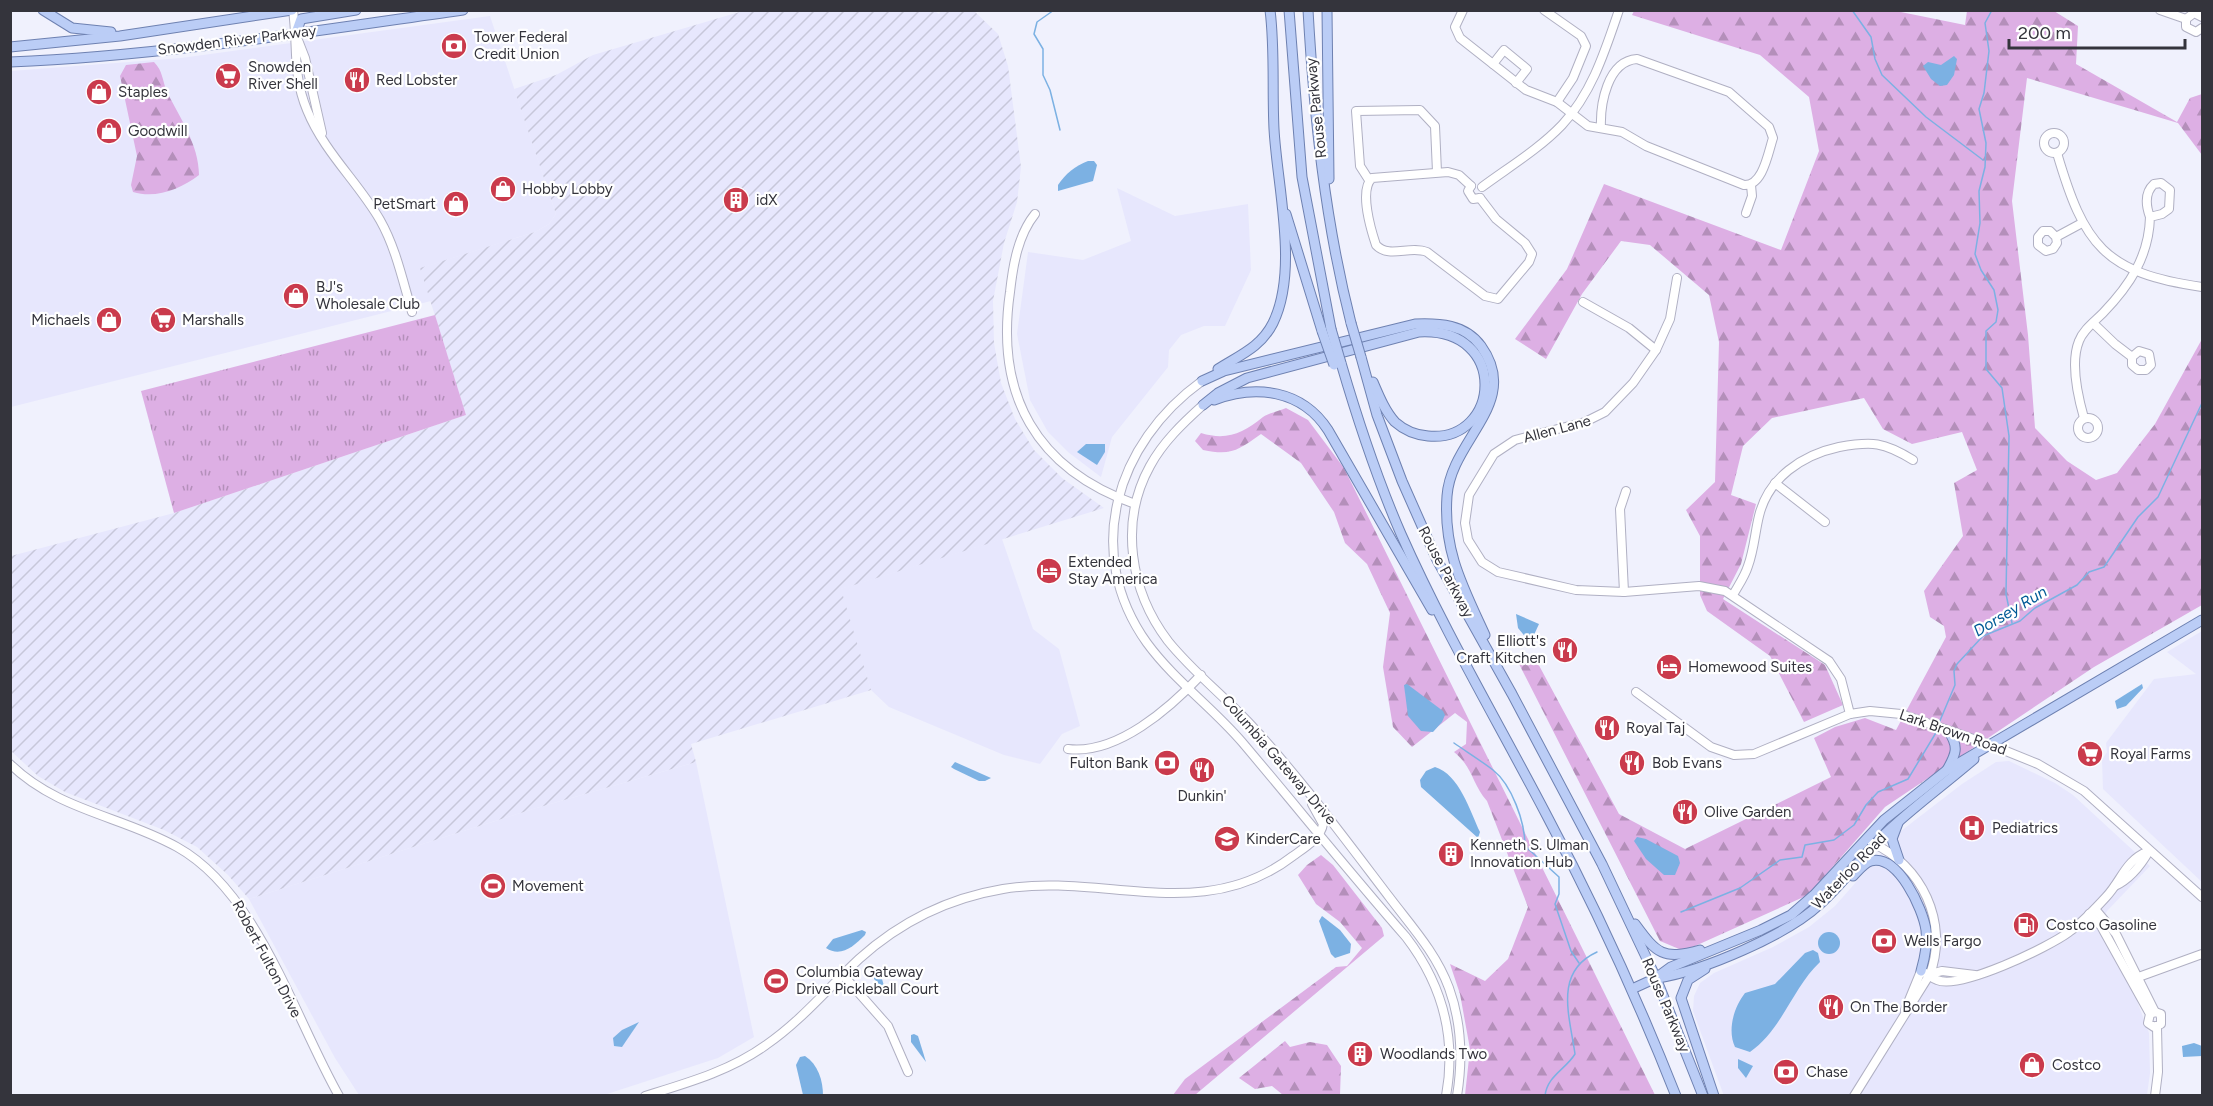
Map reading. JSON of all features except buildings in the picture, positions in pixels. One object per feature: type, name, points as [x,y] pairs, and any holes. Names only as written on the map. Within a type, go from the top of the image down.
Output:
[{"type":"main road","points":[[43,10],[64,24],[81,30],[165,30]]},
{"type":"main road","name":"Snowden River Parkway","points":[[10,47],[165,30],[292,10]]},
{"type":"main road","points":[[296,33],[301,19],[356,10]]},
{"type":"main road","name":"Snowden River Parkway","points":[[10,63],[216,44],[463,10]]},
{"type":"main road","points":[[1202,381],[1258,344],[1276,315],[1282,291],[1284,260],[1270,10]]},
{"type":"main road","name":"Rouse Parkway","points":[[1289,10],[1302,177],[1327,330],[1337,364],[1401,533],[1475,685],[1548,816],[1632,989],[1676,1095]]},
{"type":"main road","name":"Rouse Parkway","points":[[1308,10],[1318,136],[1338,271],[1377,415],[1419,522],[1437,560],[1512,694],[1622,905],[1656,978],[1703,1095]]},
{"type":"main road","points":[[1327,10],[1329,218]]},
{"type":"main road","points":[[1278,173],[1296,251],[1327,330]]},
{"type":"main road","points":[[1202,381],[1224,371],[1415,324],[1436,323],[1453,326],[1466,331],[1479,343],[1491,361],[1493,399],[1463,447],[1452,473],[1447,493],[1447,538],[1456,571],[1512,694]]},
{"type":"main road","points":[[1203,405],[1218,393],[1247,378],[1404,335],[1431,332],[1458,339],[1477,357],[1486,384],[1482,404],[1467,423],[1452,434],[1435,437],[1415,434],[1401,427],[1388,413],[1361,357]]},
{"type":"main road","points":[[1203,405],[1235,393],[1259,391],[1284,395],[1316,414],[1328,430],[1475,685]]},
{"type":"main road","name":"Waterloo Road","points":[[1632,989],[1656,978],[1675,975],[1778,922],[1802,906],[1863,841],[1901,805],[1947,770],[2133,658],[2202,620]]},
{"type":"main road","points":[[1947,731],[1956,742],[1957,750],[1947,770]]},
{"type":"main road","name":"Waterloo Road","points":[[1733,947],[1746,947],[1785,930],[1808,914],[1874,844],[1991,744]]},
{"type":"main road","points":[[1899,860],[1892,839],[1900,820]]},
{"type":"main road","points":[[1746,947],[1788,935],[1825,907],[1863,866],[1871,861],[1880,861],[1902,879],[1919,905],[1927,940],[1925,973]]},
{"type":"main road","points":[[1622,905],[1646,939],[1662,954],[1681,956],[1733,947]]},
{"type":"main road","points":[[1714,1095],[1682,1006],[1682,991],[1693,976],[1733,947]]},
{"type":"street","points":[[292,10],[296,33],[294,58],[307,111],[341,169],[380,220],[391,244],[412,312]]},
{"type":"street","points":[[1463,10],[1456,23],[1457,34],[1532,93],[1557,102],[1588,126],[1617,130],[1646,146],[1750,185]]},
{"type":"street","points":[[1544,10],[1581,36],[1586,43],[1580,64],[1557,102]]},
{"type":"street","points":[[1482,187],[1541,143],[1570,114],[1590,83],[1619,10]]},
{"type":"street","points":[[2160,10],[2186,19]]},
{"type":"street","points":[[2186,19],[2194,13],[2202,17]]},
{"type":"street","points":[[2186,19],[2186,27],[2190,31],[2196,32],[2202,28]]},
{"type":"street","points":[[1493,64],[1504,50],[1527,69],[1516,82]]},
{"type":"street","points":[[1601,128],[1602,108],[1607,88],[1617,70],[1628,60],[1642,59],[1723,89],[1769,127],[1773,134],[1759,177],[1750,185]]},
{"type":"street","points":[[1437,171],[1435,126],[1427,114],[1412,108],[1356,111],[1360,166],[1369,180],[1366,194],[1375,241],[1379,248],[1387,252],[1417,249],[1427,252],[1494,299],[1505,294],[1529,262],[1532,254],[1525,243],[1496,219],[1480,198]]},
{"type":"street","points":[[2057,153],[2071,198],[2082,223],[2103,249],[2136,271],[2155,279],[2202,287]]},
{"type":"street","points":[[1369,180],[1381,175],[1437,171],[1459,175],[1471,186]]},
{"type":"street","points":[[2084,418],[2078,387],[2076,354],[2082,336],[2118,298],[2136,271],[2145,250],[2150,217],[2147,192],[2154,184],[2162,183],[2170,190],[2171,204],[2166,212],[2150,217]]},
{"type":"street","points":[[1476,184],[1482,187],[1484,193],[1480,198],[1476,200],[1469,196],[1468,191],[1471,186],[1476,184]]},
{"type":"street","points":[[1746,213],[1752,196],[1750,185]]},
{"type":"street","points":[[1035,214],[1028,223],[1019,248],[1008,303],[1007,341],[1014,388],[1033,430],[1057,461],[1083,481],[1135,504]]},
{"type":"street","points":[[2056,237],[2082,223]]},
{"type":"street","name":"Allen Lane","points":[[1624,592],[1582,591],[1498,572],[1477,556],[1468,540],[1465,523],[1469,495],[1494,454],[1515,440],[1599,416],[1633,383],[1656,350],[1670,319],[1677,278]]},
{"type":"street","points":[[1583,302],[1629,328],[1656,350]]},
{"type":"street","points":[[2093,323],[2132,357]]},
{"type":"street","name":"Columbia Gateway Drive","points":[[1202,381],[1167,409],[1148,432],[1131,459],[1118,498],[1113,542],[1123,596],[1146,642],[1240,740],[1406,937],[1432,978],[1446,1015],[1450,1041],[1446,1095]]},
{"type":"street","name":"Columbia Gateway Drive","points":[[1203,405],[1181,425],[1155,457],[1144,477],[1135,504],[1131,541],[1135,573],[1145,603],[1170,643],[1253,727],[1350,843],[1425,942],[1450,989],[1461,1038],[1457,1095]]},
{"type":"street","points":[[1734,595],[1748,566],[1761,509],[1776,483],[1790,469],[1806,458],[1826,450],[1861,443],[1880,443],[1913,460]]},
{"type":"street","points":[[1776,483],[1825,522]]},
{"type":"street","points":[[1626,491],[1620,508],[1624,592],[1699,586],[1719,589],[1734,595],[1829,661],[1841,679],[1850,714]]},
{"type":"street","points":[[1068,749],[1088,749],[1131,732],[1157,717],[1201,675]]},
{"type":"street","name":"Lark Brown Road","points":[[1636,692],[1711,747],[1734,755],[1754,754],[1850,714],[1893,712],[1991,744],[2038,764],[2084,791],[2202,897]]},
{"type":"street","name":"Robert Fulton Drive","points":[[10,764],[60,800],[177,847],[204,866],[223,884],[252,925],[339,1095]]},
{"type":"street","points":[[1298,782],[1322,820],[1322,829],[1318,835]]},
{"type":"street","name":"Columbia Gateway Drive","points":[[645,1095],[704,1077],[766,1046],[806,1012],[879,943],[906,924],[964,898],[1030,886],[1174,895],[1221,890],[1262,876],[1289,859],[1318,835]]},
{"type":"street","points":[[1854,1095],[1905,1010],[1936,948],[1933,911],[1923,890],[1899,860],[1874,844],[1863,841]]},
{"type":"street","points":[[1925,973],[1942,971],[1975,975],[2043,947],[2067,933],[2092,912],[2115,886],[2119,875],[2137,856],[2149,851]]},
{"type":"street","points":[[2092,912],[2116,934],[2133,979],[2153,1013],[2163,1019],[2157,1027],[2158,1072],[2155,1095]]},
{"type":"street","points":[[2133,979],[2202,954]]},
{"type":"street","points":[[843,975],[888,1026],[908,1072]]},
{"type":"street","points":[[2153,1013],[2148,1023],[2157,1027]]},
{"type":"shaded area","points":[[933,10],[939,14],[941,11],[974,11],[998,34],[1008,66],[1021,167],[1017,202],[1004,243],[993,301],[994,343],[1001,383],[1015,419],[1034,450],[1062,478],[1104,508],[841,589],[871,690],[691,744],[696,762],[533,809],[249,899],[228,875],[197,847],[164,830],[65,792],[38,776],[11,751],[11,556],[174,513],[466,415],[420,268],[535,232],[549,224],[556,214],[514,89],[556,75],[593,55],[743,11]]},
{"type":"shaded area","points":[[490,16],[556,214],[549,224],[535,232],[421,268],[431,301],[11,407],[11,71],[181,58]]},
{"type":"shaded area","points":[[1117,188],[1175,216],[1248,204],[1251,270],[1225,326],[1204,326],[1181,335],[1169,350],[1168,367],[1112,437],[1101,477],[1068,452],[1048,432],[1030,400],[1017,334],[1028,252],[1083,260],[1131,241]]},
{"type":"shaded area","points":[[1002,539],[1033,629],[1059,649],[1080,726],[1062,734],[1040,764],[1004,755],[889,707],[871,690],[840,589]]},
{"type":"shaded area","points":[[2202,631],[2202,882],[2103,789],[2102,760],[2107,752],[2106,743],[2154,679],[2196,674],[2167,652]]},
{"type":"shaded area","points":[[2009,761],[2055,783],[2073,795],[2150,866],[2107,911],[2099,928],[2133,990],[2149,1033],[2150,1073],[2147,1095],[1724,1096],[1693,1011],[1694,996],[1700,983],[1714,973],[1773,947],[1809,927],[1835,906],[1901,831],[1962,784],[1996,762]]},
{"type":"shaded area","points":[[696,762],[754,1037],[718,1058],[604,1095],[359,1095],[335,1058],[249,899],[533,809]]},
{"type":"green space","points":[[1891,10],[1965,25],[1967,11],[2054,11],[2078,26],[2076,64],[2177,122],[2190,98],[2202,94],[2202,155],[2178,123],[2027,78],[2012,201],[2028,335],[2035,428],[2067,461],[2096,480],[2117,473],[2155,424],[2202,339],[2202,605],[2094,667],[1885,807],[1808,895],[1684,951],[1660,941],[1518,662],[1535,658],[1619,814],[1685,849],[1831,777],[1814,738],[1835,727],[1865,718],[1896,730],[1946,637],[1944,626],[1930,617],[1924,591],[1963,536],[1954,483],[1977,470],[1962,432],[1912,444],[1883,429],[1864,398],[1772,418],[1743,446],[1731,495],[1756,504],[1741,564],[1723,599],[1825,665],[1843,705],[1804,722],[1770,656],[1707,611],[1700,595],[1700,536],[1686,510],[1715,482],[1719,342],[1709,295],[1650,245],[1621,241],[1582,294],[1546,359],[1515,339],[1567,269],[1604,184],[1781,250],[1819,151],[1809,97],[1760,55],[1632,15],[1634,11]]},
{"type":"green space","points":[[154,62],[192,142],[199,175],[184,185],[168,191],[142,194],[133,192],[131,185],[137,156],[120,76],[126,65]]},
{"type":"green space","points":[[435,315],[466,415],[174,513],[141,391]]},
{"type":"green space","points":[[1286,408],[1308,420],[1344,468],[1655,1095],[1465,1095],[1470,1049],[1460,994],[1450,964],[1485,981],[1508,959],[1528,907],[1487,801],[1465,764],[1454,752],[1466,744],[1467,722],[1455,713],[1412,747],[1393,727],[1383,667],[1390,613],[1367,564],[1345,543],[1334,512],[1301,463],[1261,434],[1240,448],[1228,452],[1203,450],[1195,441],[1201,433],[1219,436],[1234,434],[1265,416]]},
{"type":"green space","points":[[1321,855],[1333,865],[1382,928],[1384,936],[1195,1095],[1173,1095],[1185,1079],[1336,967],[1347,966],[1362,948],[1340,922],[1316,904],[1298,875]]},
{"type":"green space","name":"Columbia Gateway Drive Pickleball Court","points":[[784,971],[789,982],[768,991],[764,979]]},
{"type":"green space","points":[[1285,1041],[1290,1047],[1310,1042],[1327,1045],[1341,1066],[1340,1095],[1283,1095],[1272,1086],[1255,1089],[1239,1078]]},
{"type":"water","points":[[1954,56],[1957,59],[1954,75],[1947,85],[1940,86],[1931,79],[1923,66],[1928,62],[1941,65]]},
{"type":"water","points":[[1088,161],[1094,161],[1097,165],[1093,181],[1058,191],[1058,185],[1068,173]]},
{"type":"water","points":[[1086,444],[1105,444],[1105,452],[1097,465],[1077,452]]},
{"type":"water","points":[[1516,614],[1539,624],[1533,637],[1527,639],[1518,628]]},
{"type":"water","points":[[1407,684],[1443,711],[1445,715],[1442,722],[1433,732],[1421,731],[1408,716],[1404,685]]},
{"type":"water","points":[[2142,684],[2143,688],[2126,706],[2117,709],[2115,701]]},
{"type":"water","points":[[955,762],[991,778],[979,781],[951,767]]},
{"type":"water","points":[[1435,767],[1451,777],[1463,794],[1480,832],[1478,838],[1421,787],[1420,780],[1426,771]]},
{"type":"water","points":[[1637,837],[1646,839],[1678,856],[1680,863],[1675,875],[1664,875],[1646,859],[1634,841]]},
{"type":"water","points":[[1322,916],[1340,930],[1351,944],[1350,953],[1335,958],[1331,954],[1319,921]]},
{"type":"water","points":[[862,930],[866,932],[865,935],[847,949],[837,952],[826,948],[833,939]]},
{"type":"water","points":[[1829,932],[1837,935],[1840,943],[1837,951],[1829,954],[1821,951],[1818,943],[1821,935]]},
{"type":"water","points":[[1813,950],[1818,953],[1820,962],[1802,984],[1771,1032],[1750,1052],[1735,1047],[1732,1033],[1733,1019],[1745,993],[1775,984],[1805,953]]},
{"type":"water","points":[[880,972],[884,986],[891,997],[874,979],[874,974]]},
{"type":"water","points":[[639,1022],[622,1047],[614,1046],[613,1038],[622,1030]]},
{"type":"water","points":[[911,1035],[918,1036],[926,1062],[911,1042]]},
{"type":"water","points":[[2194,1043],[2202,1046],[2202,1056],[2183,1057],[2182,1046]]},
{"type":"water","points":[[805,1056],[810,1059],[819,1073],[823,1095],[803,1095],[796,1065],[800,1057]]},
{"type":"water","points":[[1738,1059],[1753,1066],[1746,1078],[1738,1068]]},
{"type":"waterway","points":[[1054,10],[1037,22],[1034,34],[1043,49],[1043,75],[1050,90],[1060,130]]},
{"type":"waterway","points":[[1852,10],[1871,37],[1875,59],[1882,75],[1926,117],[1983,160]]},
{"type":"waterway","points":[[1992,10],[1985,23],[1989,51],[1984,93],[1979,109],[1986,143],[1985,167],[1979,191],[1980,223],[1975,254],[1981,270],[1994,290],[1998,310],[1996,322],[1986,331],[1986,369],[2002,388],[2009,436],[2006,594],[2012,623]]},
{"type":"waterway","name":"Dorsey Run","points":[[1939,723],[1955,685],[1954,671],[1957,664],[1983,636],[2020,621],[2035,608],[2077,585],[2089,572],[2104,567],[2138,517],[2158,497],[2202,403]]},
{"type":"waterway","name":"Dorsey Run","points":[[1681,912],[1740,888],[1780,860],[1802,857],[1805,845],[1834,840],[1854,825],[1866,805],[1878,792],[1908,779],[1937,731]]},
{"type":"waterway","points":[[1454,743],[1500,777],[1511,794],[1520,815],[1525,846],[1559,877],[1559,894],[1555,904],[1571,951],[1579,963]]},
{"type":"waterway","name":"Dorsey Run","points":[[1545,1096],[1549,1083],[1575,1054],[1568,1011],[1569,983],[1574,971],[1583,961],[1597,952]]},
{"type":"place","name":"Tower Federal Credit Union","points":[[454,46]]},
{"type":"place","name":"Snowden River Shell","points":[[228,76]]},
{"type":"place","name":"Red Lobster","points":[[357,80]]},
{"type":"place","name":"Staples","points":[[99,92]]},
{"type":"place","name":"Goodwill","points":[[109,131]]},
{"type":"place","name":"Hobby Lobby","points":[[503,189]]},
{"type":"place","name":"idX","points":[[736,200]]},
{"type":"place","name":"PetSmart","points":[[456,204]]},
{"type":"place","name":"BJ's Wholesale Club","points":[[296,296]]},
{"type":"place","name":"Michaels","points":[[109,320]]},
{"type":"place","name":"Marshalls","points":[[163,320]]},
{"type":"place","name":"Extended Stay America","points":[[1049,571]]},
{"type":"place","name":"Elliott's Craft Kitchen","points":[[1565,650]]},
{"type":"place","name":"Homewood Suites","points":[[1669,667]]},
{"type":"place","name":"Royal Taj","points":[[1607,728]]},
{"type":"place","name":"Royal Farms","points":[[2090,754]]},
{"type":"place","name":"Fulton Bank","points":[[1167,763]]},
{"type":"place","name":"Bob Evans","points":[[1632,763]]},
{"type":"place","name":"Dunkin'","points":[[1202,770]]},
{"type":"place","name":"Olive Garden","points":[[1685,812]]},
{"type":"place","name":"Pediatrics","points":[[1972,828]]},
{"type":"place","name":"KinderCare","points":[[1227,839]]},
{"type":"place","name":"Kenneth S. Ulman Innovation Hub","points":[[1451,854]]},
{"type":"place","name":"Movement","points":[[493,886]]},
{"type":"place","name":"Costco Gasoline","points":[[2026,925]]},
{"type":"place","name":"Wells Fargo","points":[[1884,941]]},
{"type":"place","name":"Columbia Gateway Drive Pickleball Court","points":[[776,981]]},
{"type":"place","name":"On The Border","points":[[1831,1007]]},
{"type":"place","name":"Woodlands Two","points":[[1360,1054]]},
{"type":"place","name":"Costco","points":[[2032,1065]]},
{"type":"place","name":"Chase","points":[[1786,1072]]}]
